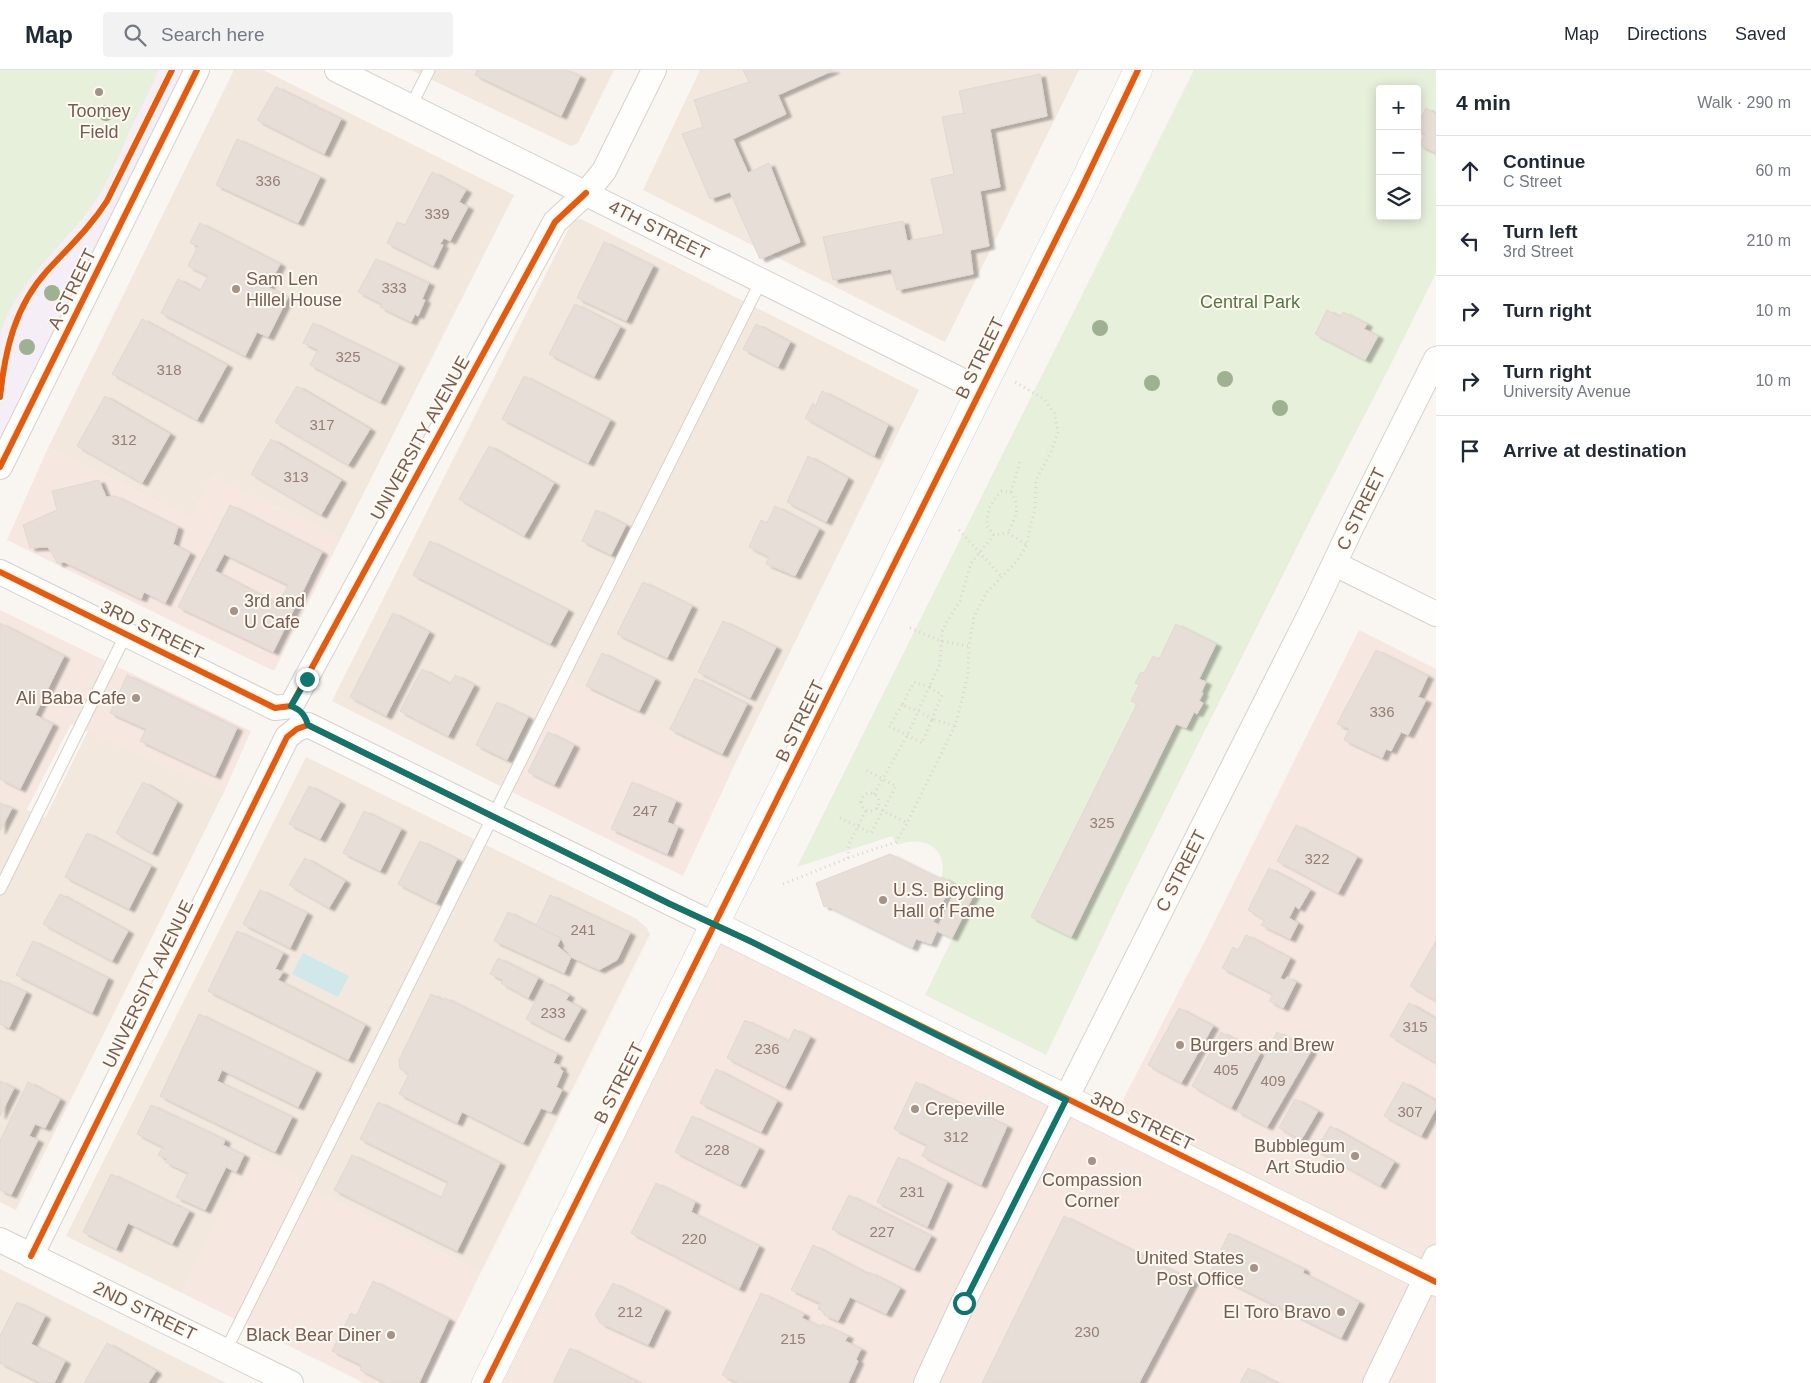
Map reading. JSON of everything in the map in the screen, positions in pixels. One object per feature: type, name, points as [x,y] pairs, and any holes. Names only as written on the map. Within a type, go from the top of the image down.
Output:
[{"type":"street","name":"A STREET","points":[[0,467],[197,70]]},
{"type":"street","name":"4TH STREET","points":[[337,70],[761,281],[986,380]]},
{"type":"street","name":"UNIVERSITY AVENUE","points":[[291,706],[555,222],[586,193],[604,171],[654,70]]},
{"type":"street","name":"B STREET","points":[[486,1383],[1085,181],[1133,74]]},
{"type":"street","name":"C STREET","points":[[926,1383],[964,1303],[1436,359]]},
{"type":"street","points":[[1335,564],[1436,614]]},
{"type":"street","name":"3RD STREET","points":[[0,572],[275,708],[291,706]]},
{"type":"street","name":"3RD STREET","points":[[297,729],[308,725],[1066,1100],[1433,1272]]},
{"type":"street","name":"UNIVERSITY AVENUE","points":[[31,1256],[287,737],[297,729]]},
{"type":"street","name":"2ND STREET","points":[[0,1240],[290,1383]]},
{"type":"street","points":[[1375,1383],[1433,1272]]},
{"type":"lane","points":[[410,106],[429,70]]},
{"type":"lane","points":[[226,1350],[761,281]]},
{"type":"lane","points":[[0,889],[126,634]]},
{"type":"path","points":[[783,884],[848,858],[896,842],[955,726],[968,673],[969,646],[977,609],[986,593],[1017,561],[1027,545],[1035,510],[1036,480],[1052,450],[1058,432],[1054,413],[1044,399],[1033,391],[986,380]]},
{"type":"path","points":[[1008,533],[1017,513],[1016,501],[1011,492],[1020,461]]},
{"type":"path","points":[[994,534],[987,526],[987,513],[992,500],[1002,491],[1011,492]]},
{"type":"path","points":[[959,530],[1001,576]]},
{"type":"path","points":[[874,794],[907,736],[940,664],[941,641],[946,623],[960,602],[971,562],[994,534],[1008,533],[1027,545]]},
{"type":"path","points":[[910,628],[941,641],[969,646]]},
{"type":"path","points":[[914,682],[929,687],[942,695],[922,743],[890,726],[914,682]]},
{"type":"path","points":[[902,705],[919,711],[932,719],[955,726]]},
{"type":"path","points":[[840,818],[871,834],[896,786],[866,770]]},
{"type":"path","points":[[874,794],[869,793],[862,799],[862,805],[866,810],[870,811],[877,808],[907,823]]},
{"type":"path","points":[[874,794],[879,801],[877,808]]},
{"type":"path","points":[[848,858],[849,844],[866,810]]},
{"type":"shaded area","points":[[0,70],[190,70],[0,455]]},
{"type":"shaded area","points":[[234,70],[263,70],[514,195],[341,538],[213,477],[191,518],[48,448]]},
{"type":"shaded area","points":[[411,70],[614,70],[578,143],[571,146]]},
{"type":"shaded area","points":[[700,70],[1079,70],[945,342],[643,190]]},
{"type":"shaded area","points":[[581,219],[919,390],[734,766],[555,672],[500,786],[332,701],[571,224]]},
{"type":"shaded area","points":[[48,448],[191,518],[213,477],[341,538],[274,671],[7,540]]},
{"type":"shaded area","points":[[0,610],[251,731],[224,792],[71,724],[26,811],[0,798]]},
{"type":"shaded area","points":[[1359,630],[1436,669],[1436,1383],[489,1383],[715,925],[1113,1123]]},
{"type":"shaded area","points":[[555,672],[734,766],[683,876],[500,786]]},
{"type":"shaded area","points":[[88,731],[224,792],[16,1210],[0,1202],[0,798],[45,818]]},
{"type":"shaded area","points":[[306,757],[635,918],[647,928],[650,934],[481,1272],[296,1182],[298,1178],[251,1154],[182,1293],[66,1236]]},
{"type":"shaded area","points":[[250,1154],[298,1177],[296,1182],[481,1272],[427,1383],[364,1383],[182,1293]]},
{"type":"shaded area","points":[[0,1269],[130,1335],[226,1383],[0,1383]]},
{"type":"green space","points":[[0,70],[159,70],[101,192],[84,217],[29,280],[17,297],[0,335]]},
{"type":"green space","name":"Central Park","points":[[1194,70],[1436,70],[1436,273],[1126,888],[1046,1055],[925,995],[974,894],[942,877],[943,867],[941,858],[932,846],[916,842],[897,845],[892,836],[797,867]]},
{"type":"water","points":[[303,953],[349,976],[338,997],[292,974]]},
{"type":"building","points":[[477,70],[566,70],[580,76],[561,116],[475,75]]},
{"type":"building","points":[[743,70],[834,70],[778,95],[786,114],[733,139],[748,173],[769,163],[800,242],[760,259],[730,192],[710,199],[682,134],[703,127],[694,100],[749,82]]},
{"type":"building","points":[[1040,74],[1047,116],[990,129],[1000,187],[980,191],[989,246],[970,250],[973,274],[897,290],[891,269],[833,280],[823,237],[903,221],[907,241],[944,234],[931,179],[954,174],[942,117],[964,113],[959,91]]},
{"type":"building","points":[[276,87],[341,119],[324,154],[257,120]]},
{"type":"building","points":[[1426,108],[1436,114],[1436,153],[1421,146],[1425,134],[1421,132],[1421,117]]},
{"type":"building","points":[[237,139],[320,177],[298,223],[216,185]]},
{"type":"building","points":[[432,172],[466,190],[459,202],[468,207],[450,241],[444,238],[440,244],[443,245],[433,266],[387,243],[397,222],[405,225]]},
{"type":"building","name":"Sam Len Hillel House","points":[[200,223],[280,264],[268,287],[288,297],[268,337],[257,332],[245,356],[161,313],[178,279],[200,291],[208,276],[188,266],[198,246],[190,243]]},
{"type":"building","points":[[604,242],[653,266],[626,321],[577,298]]},
{"type":"building","points":[[376,259],[429,283],[422,299],[425,300],[418,316],[415,314],[411,322],[380,307],[382,304],[358,292]]},
{"type":"building","points":[[575,304],[620,327],[594,377],[549,354]]},
{"type":"building","points":[[1327,310],[1340,317],[1343,312],[1367,324],[1364,329],[1378,336],[1365,360],[1315,334]]},
{"type":"building","points":[[142,319],[227,365],[197,420],[112,374]]},
{"type":"building","points":[[313,323],[399,365],[380,402],[310,365],[318,350],[303,343]]},
{"type":"building","points":[[756,324],[790,342],[778,367],[743,349]]},
{"type":"building","points":[[524,376],[610,420],[588,463],[502,419]]},
{"type":"building","points":[[297,386],[370,429],[348,465],[275,422]]},
{"type":"building","points":[[822,391],[888,425],[874,456],[805,418],[813,403],[815,407]]},
{"type":"building","points":[[105,396],[170,434],[142,483],[77,446]]},
{"type":"building","points":[[271,439],[341,480],[321,515],[251,474]]},
{"type":"building","points":[[489,446],[554,483],[524,536],[459,499]]},
{"type":"building","points":[[808,456],[848,478],[826,522],[787,502]]},
{"type":"building","points":[[99,480],[106,497],[115,496],[178,527],[173,544],[190,553],[165,603],[144,592],[141,599],[64,562],[58,564],[48,547],[30,548],[23,525],[57,510],[52,491]]},
{"type":"building","points":[[230,505],[322,552],[273,652],[178,607]],"holes":[[[224,554],[288,585],[278,604],[215,571]]]},
{"type":"building","points":[[775,506],[819,529],[795,576],[766,564],[769,557],[749,547],[761,520],[767,523]]},
{"type":"building","points":[[596,510],[626,525],[611,555],[582,541]]},
{"type":"building","points":[[430,541],[568,610],[550,644],[413,575]]},
{"type":"building","points":[[643,582],[692,606],[667,658],[617,634]]},
{"type":"building","points":[[393,613],[429,632],[386,716],[350,697]]},
{"type":"building","points":[[723,621],[776,647],[750,698],[698,672]]},
{"type":"building","points":[[0,623],[64,656],[35,715],[53,724],[20,789],[0,779]]},
{"type":"building","points":[[1176,624],[1216,644],[1199,679],[1206,682],[1199,701],[1203,703],[1197,714],[1194,712],[1186,728],[1176,724],[1071,937],[1031,917],[1137,704],[1131,701],[1139,685],[1135,683],[1141,672],[1144,673],[1153,656],[1159,659]]},
{"type":"building","points":[[1376,650],[1428,676],[1418,697],[1426,700],[1408,735],[1401,732],[1391,751],[1386,749],[1382,758],[1344,740],[1349,729],[1337,724]]},
{"type":"building","points":[[602,653],[655,679],[639,711],[586,686]]},
{"type":"building","points":[[422,669],[450,684],[455,675],[474,685],[448,736],[400,711]]},
{"type":"building","points":[[127,675],[237,728],[215,776],[140,741],[146,729],[110,713]]},
{"type":"building","points":[[695,678],[747,704],[722,754],[670,729]]},
{"type":"building","points":[[497,702],[528,717],[507,760],[476,745]]},
{"type":"building","points":[[548,732],[574,745],[554,785],[528,772]]},
{"type":"building","points":[[143,782],[177,802],[152,853],[116,833]]},
{"type":"building","points":[[632,782],[676,801],[667,822],[678,827],[667,854],[611,829]]},
{"type":"building","points":[[309,786],[340,802],[320,839],[289,824]]},
{"type":"building","points":[[0,803],[12,808],[0,831]]},
{"type":"building","points":[[364,811],[401,829],[380,871],[343,853]]},
{"type":"building","points":[[1296,825],[1357,857],[1338,893],[1277,861]]},
{"type":"building","points":[[87,833],[151,866],[129,909],[65,877]]},
{"type":"building","points":[[420,841],[457,859],[436,903],[398,884]]},
{"type":"building","name":"U.S. Bicycling Hall of Fame","points":[[890,854],[952,883],[933,922],[939,925],[958,886],[974,894],[952,938],[937,931],[931,944],[916,939],[912,948],[827,906],[824,907],[816,883]]},
{"type":"building","points":[[305,858],[345,881],[329,908],[289,885]]},
{"type":"building","points":[[1269,868],[1310,890],[1299,909],[1295,906],[1289,918],[1298,923],[1290,939],[1261,925],[1265,920],[1248,910]]},
{"type":"building","points":[[260,890],[307,913],[290,948],[243,924]]},
{"type":"building","points":[[60,894],[128,931],[112,961],[43,924]]},
{"type":"building","points":[[550,895],[630,933],[617,960],[599,970],[571,957],[561,938],[536,926]]},
{"type":"building","points":[[508,912],[561,938],[557,946],[571,957],[564,973],[494,941]]},
{"type":"building","points":[[237,931],[283,953],[275,969],[283,972],[278,980],[365,1025],[348,1060],[208,991]]},
{"type":"building","points":[[1246,935],[1290,958],[1280,978],[1284,980],[1287,977],[1296,982],[1283,1008],[1269,1001],[1273,994],[1222,968],[1233,947],[1238,950]]},
{"type":"building","points":[[33,941],[108,978],[92,1013],[16,975]]},
{"type":"building","points":[[1436,941],[1436,1001],[1410,986]]},
{"type":"building","points":[[498,958],[538,978],[528,998],[501,983],[503,980],[490,974]]},
{"type":"building","points":[[0,980],[26,992],[9,1028],[0,1024]]},
{"type":"building","points":[[545,982],[569,995],[566,1000],[581,1008],[564,1039],[526,1019]]},
{"type":"building","points":[[431,994],[443,1000],[445,998],[557,1054],[553,1063],[561,1066],[560,1069],[563,1071],[556,1087],[562,1090],[551,1112],[541,1108],[523,1143],[462,1112],[457,1123],[399,1094],[409,1074],[400,1069],[399,1060]]},
{"type":"building","points":[[1409,1003],[1436,1019],[1436,1063],[1390,1036]]},
{"type":"building","name":"Burgers and Brew","points":[[1179,1008],[1213,1026],[1181,1083],[1148,1065]]},
{"type":"building","points":[[199,1014],[316,1071],[298,1107],[222,1070],[217,1081],[292,1117],[275,1152],[160,1096]]},
{"type":"building","points":[[745,1020],[789,1041],[794,1029],[810,1037],[785,1087],[727,1058]]},
{"type":"building","points":[[1221,1032],[1260,1053],[1231,1108],[1192,1086]]},
{"type":"building","points":[[1277,1032],[1311,1051],[1267,1127],[1237,1111]]},
{"type":"building","points":[[716,1069],[777,1101],[761,1132],[700,1103]]},
{"type":"building","points":[[0,1081],[14,1088],[0,1116]]},
{"type":"building","points":[[28,1082],[60,1099],[45,1128],[35,1124],[29,1136],[38,1140],[11,1195],[0,1190],[0,1141]]},
{"type":"building","points":[[916,1082],[1007,1126],[981,1185],[922,1156],[927,1145],[894,1129]]},
{"type":"building","points":[[1403,1082],[1436,1101],[1436,1108],[1421,1136],[1384,1116]]},
{"type":"building","points":[[1295,1099],[1318,1111],[1301,1140],[1279,1128]]},
{"type":"building","points":[[378,1102],[500,1163],[457,1251],[334,1190],[352,1155],[441,1198],[448,1182],[360,1139]]},
{"type":"building","points":[[151,1105],[225,1140],[223,1145],[244,1155],[236,1172],[226,1167],[205,1210],[176,1197],[188,1173],[165,1162],[167,1159],[158,1155],[163,1147],[137,1134]]},
{"type":"building","points":[[692,1116],[759,1148],[740,1185],[675,1152]]},
{"type":"building","name":"Bubblegum Art Studio","points":[[1330,1126],[1394,1162],[1380,1186],[1316,1150]]},
{"type":"building","points":[[898,1157],[947,1182],[927,1227],[877,1202]]},
{"type":"building","points":[[111,1174],[189,1211],[172,1244],[128,1223],[116,1249],[83,1232]]},
{"type":"building","points":[[656,1183],[695,1202],[691,1212],[759,1246],[739,1289],[631,1233]]},
{"type":"building","points":[[849,1195],[931,1236],[914,1269],[832,1229]]},
{"type":"building","points":[[1064,1216],[1193,1281],[1139,1383],[982,1383]]},
{"type":"building","points":[[1229,1233],[1304,1269],[1303,1273],[1359,1302],[1341,1338],[1210,1273]]},
{"type":"building","points":[[813,1245],[868,1274],[869,1272],[900,1288],[886,1314],[850,1297],[838,1321],[824,1315],[824,1312],[818,1309],[820,1303],[791,1290]]},
{"type":"building","name":"Black Bear Diner","points":[[373,1281],[449,1319],[419,1383],[386,1383],[360,1370],[361,1365],[332,1351],[351,1313],[356,1316]]},
{"type":"building","points":[[613,1283],[665,1309],[648,1345],[600,1323],[595,1315]]},
{"type":"building","points":[[761,1293],[804,1314],[802,1318],[820,1327],[822,1324],[848,1336],[845,1341],[861,1349],[848,1383],[739,1383],[722,1375]]},
{"type":"building","points":[[17,1302],[45,1316],[31,1344],[65,1361],[54,1383],[41,1383],[0,1363],[0,1336]]},
{"type":"building","points":[[107,1343],[156,1371],[148,1383],[84,1383]]},
{"type":"building","points":[[570,1348],[640,1383],[553,1383]]},
{"type":"building","points":[[1248,1368],[1277,1383],[1240,1383]]},
{"type":"cycle path","points":[[0,397],[5,362],[19,314],[36,285],[86,229],[107,201],[172,70]]},
{"type":"cycle path","points":[[0,467],[197,70]]},
{"type":"cycle path","points":[[486,1383],[1081,189],[1138,70]]},
{"type":"cycle path","points":[[291,706],[555,222],[586,193]]},
{"type":"cycle path","points":[[0,572],[275,708],[291,706]]},
{"type":"cycle path","points":[[31,1256],[287,737],[297,729],[308,725],[670,904],[752,942],[1436,1282]]},
{"type":"place","name":"Toomey Field","points":[[99,92]]},
{"type":"place","name":"Sam Len Hillel House","points":[[236,289]]},
{"type":"place","name":"3rd and U Cafe","points":[[234,611]]},
{"type":"place","name":"Ali Baba Cafe","points":[[136,698]]},
{"type":"place","name":"U.S. Bicycling Hall of Fame","points":[[883,900]]},
{"type":"place","name":"Burgers and Brew","points":[[1180,1045]]},
{"type":"place","name":"Crepeville","points":[[915,1109]]},
{"type":"place","name":"Bubblegum Art Studio","points":[[1355,1156]]},
{"type":"place","name":"Compassion Corner","points":[[1092,1161]]},
{"type":"place","name":"United States Post Office","points":[[1254,1268]]},
{"type":"place","name":"El Toro Bravo","points":[[1341,1312]]},
{"type":"place","name":"Black Bear Diner","points":[[391,1335]]},
{"type":"route","points":[[307,679],[291,706],[299,709],[306,716],[308,725],[670,904],[752,942],[1066,1100],[964,1303]]}]
